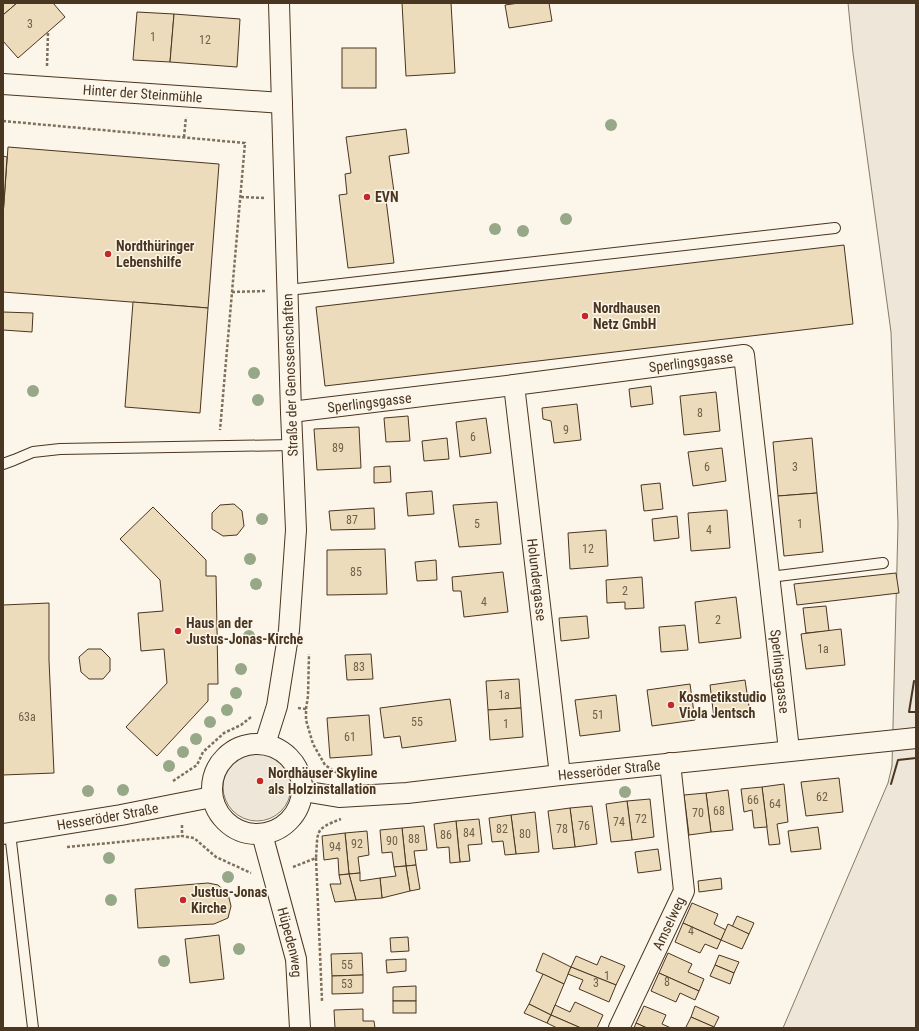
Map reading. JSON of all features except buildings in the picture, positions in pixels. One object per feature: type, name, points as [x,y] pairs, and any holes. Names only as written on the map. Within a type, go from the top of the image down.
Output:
[{"type":"street","name":"Straße der Genossenschaften","points":[[265,744],[278,706],[289,630],[296,530],[292,445],[279,3]]},
{"type":"street","name":"Hinter der Steinmühle","points":[[3,84],[282,103]]},
{"type":"street","name":"Sperlingsgasse","points":[[291,412],[744,355],[789,750]]},
{"type":"street","name":"Holundergasse","points":[[514,385],[560,774]]},
{"type":"street","name":"Hesseröder Straße","points":[[303,791],[339,797],[407,793],[560,774],[916,738]]},
{"type":"street","points":[[265,744],[275,748],[291,759],[298,769],[303,791],[296,813],[284,826],[274,832],[262,834],[245,833],[230,826],[215,808],[212,797],[212,784],[216,770],[228,754],[248,745],[265,744]]},
{"type":"street","name":"Amselweg","points":[[619,1028],[684,891],[670,763]]},
{"type":"street","name":"Hesseröder Straße","points":[[6,833],[121,815],[212,797]]},
{"type":"street","name":"Hüpedenweg","points":[[262,834],[296,960],[300,1028]]},
{"type":"lane","points":[[288,290],[835,228]]},
{"type":"lane","points":[[3,464],[33,452],[60,449],[292,445]]},
{"type":"lane","points":[[770,577],[883,563]]},
{"type":"lane","points":[[6,833],[33,1028]]},
{"type":"path","points":[[47,87],[48,32]]},
{"type":"path","points":[[3,121],[246,143],[219,446]]},
{"type":"path","points":[[232,292],[288,290]]},
{"type":"path","points":[[278,706],[306,709],[306,720],[313,744],[325,765],[337,773],[342,819],[324,826],[318,833],[316,858],[322,1005]]},
{"type":"path","points":[[182,836],[182,822],[179,804],[172,782],[197,765],[203,752],[224,733],[241,725],[252,716]]},
{"type":"path","points":[[66,847],[182,836],[194,838],[216,856],[251,873],[294,867],[316,858]]},
{"type":"shaded area","points":[[848,3],[915,3],[916,6],[916,1028],[783,1028],[888,783],[892,766],[898,524],[891,332],[853,53]]},
{"type":"shaded area","points":[[257,753],[270,756],[281,763],[288,774],[291,787],[288,800],[281,811],[270,818],[257,821],[244,818],[233,811],[226,800],[223,787],[226,774],[233,763],[244,756]]},
{"type":"wall","points":[[914,681],[909,712],[916,712]]},
{"type":"wall","points":[[891,784],[898,760],[916,758]]},
{"type":"place","name":"EVN","points":[[367,197]]},
{"type":"place","name":"Nordthüringer Lebenshilfe","points":[[108,254]]},
{"type":"place","name":"Nordhausen Netz GmbH","points":[[585,316]]},
{"type":"place","name":"Haus an der Justus-Jonas-Kirche","points":[[178,631]]},
{"type":"place","name":"Kosmetikstudio Viola Jentsch","points":[[671,705]]},
{"type":"place","name":"Nordhäuser Skyline als Holzinstallation","points":[[260,781]]},
{"type":"place","name":"Justus-Jonas Kirche","points":[[183,900]]}]
